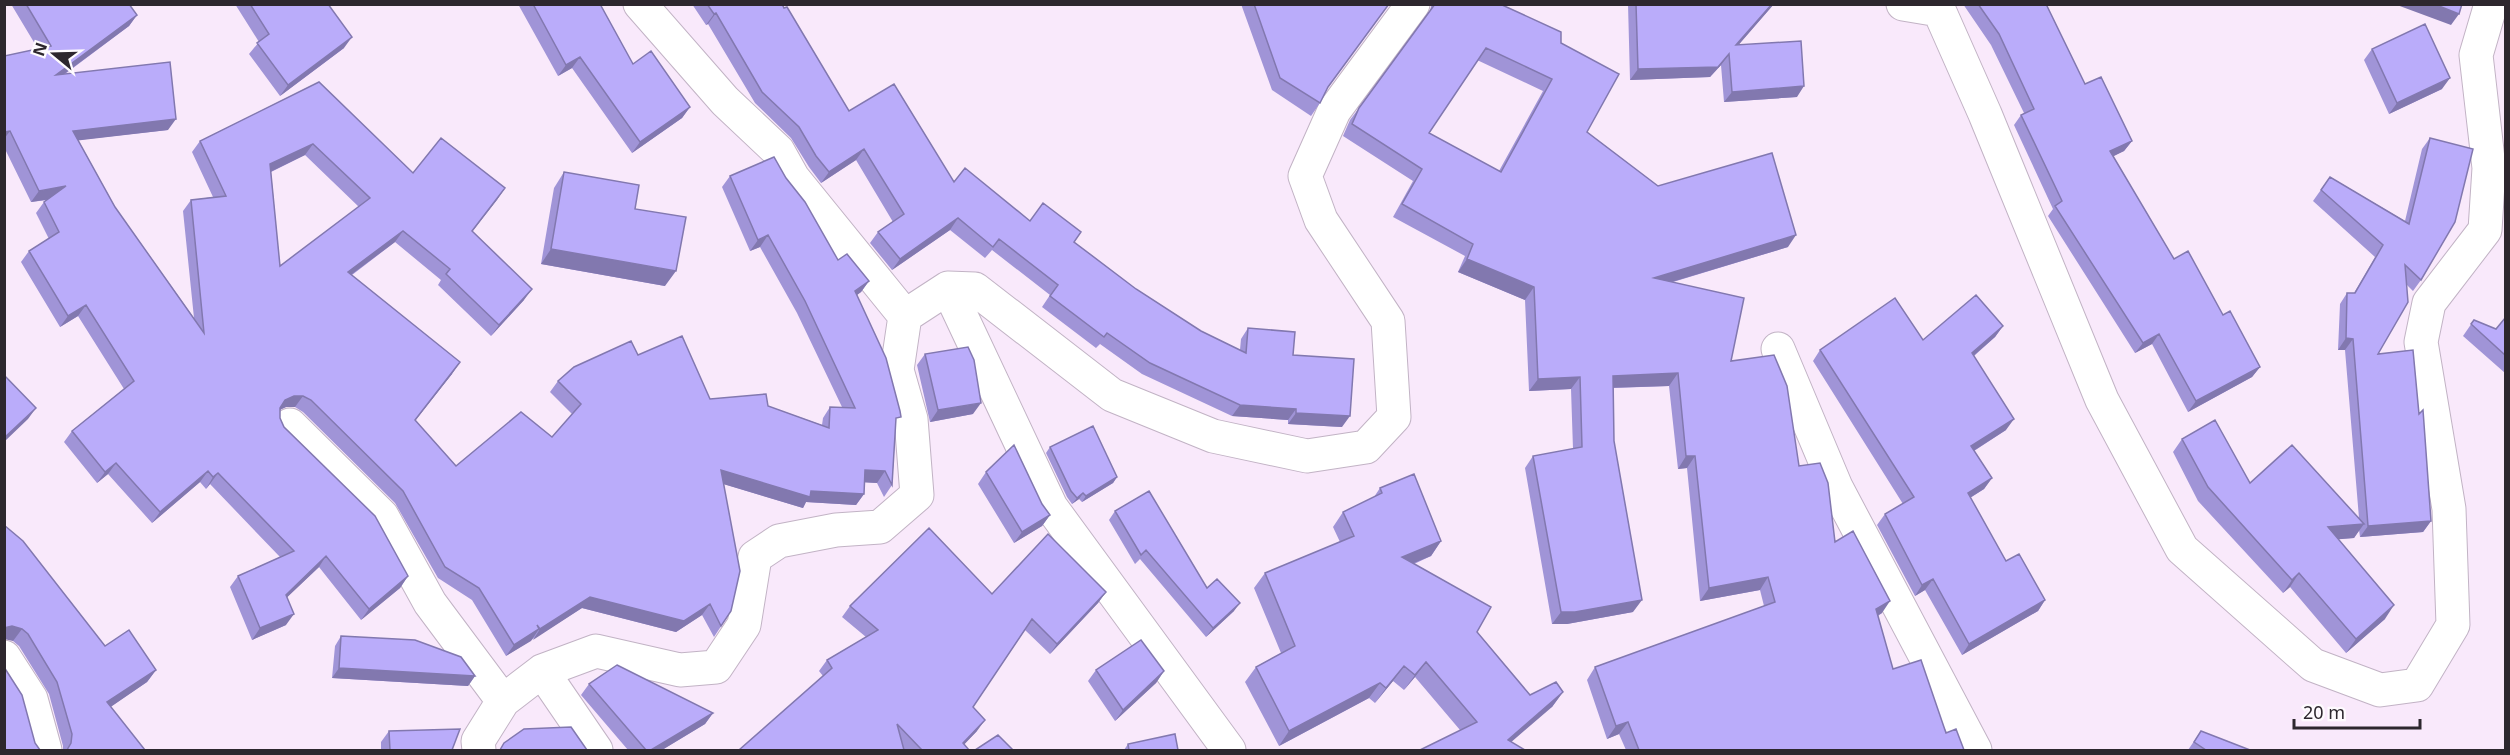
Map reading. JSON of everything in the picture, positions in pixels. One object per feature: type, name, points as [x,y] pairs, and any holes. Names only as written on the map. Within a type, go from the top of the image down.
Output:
[{"type":"street","points":[[479,750],[478,741],[503,701],[542,671],[597,651],[680,670],[716,667],[744,626],[755,557],[780,541],[836,530],[880,527],[917,495],[911,419],[897,370],[905,316],[793,178],[778,151],[725,101],[640,4]]},
{"type":"street","points":[[905,316],[948,288],[975,289],[1112,395],[1213,436],[1306,456],[1366,447],[1394,417],[1388,321],[1322,220],[1305,176],[1334,111],[1413,4]]},
{"type":"street","points":[[1903,4],[1939,10],[1985,114],[2102,400],[2182,549],[2313,664],[2380,690],[2417,685],[2453,626],[2449,509],[2421,342],[2429,303],[2485,230],[2489,168],[2476,55],[2491,4]]},
{"type":"street","points":[[948,288],[1051,507],[1229,750]]},
{"type":"street","points":[[1778,348],[1836,487],[1975,750]]},
{"type":"street","points":[[290,425],[382,516],[430,603],[503,701]]},
{"type":"street","points":[[4,657],[31,699],[45,750]]},
{"type":"street","points":[[542,671],[596,750]]},
{"type":"building","points":[[26,4],[129,4],[137,15],[56,75],[170,62],[176,119],[73,131],[115,207],[204,333],[191,200],[226,196],[200,141],[319,82],[413,173],[441,138],[505,188],[472,231],[532,289],[499,325],[446,274],[450,269],[403,231],[348,272],[460,362],[415,420],[456,466],[521,412],[552,437],[581,404],[558,381],[574,367],[631,341],[638,355],[682,336],[710,399],[766,394],[768,406],[829,428],[830,407],[855,408],[805,301],[768,235],[758,240],[730,176],[774,157],[786,178],[805,202],[838,260],[847,254],[869,281],[855,291],[886,358],[901,417],[896,418],[892,485],[885,471],[865,470],[864,494],[811,491],[810,497],[721,470],[740,571],[731,611],[721,626],[710,604],[684,621],[590,597],[540,629],[537,625],[539,629],[514,645],[479,588],[445,567],[403,491],[311,400],[303,396],[294,396],[285,400],[280,408],[280,418],[284,427],[375,516],[408,576],[369,609],[326,556],[286,595],[294,614],[260,628],[238,576],[294,551],[218,473],[213,477],[208,471],[160,512],[116,463],[105,472],[72,431],[134,381],[86,305],[68,316],[29,251],[59,232],[44,202],[66,186],[39,191],[10,131],[4,132],[4,56],[51,46]],"holes":[[[313,144],[370,198],[280,266],[270,164]]]},
{"type":"building","points":[[250,4],[328,4],[352,37],[288,85],[257,43],[269,34]]},
{"type":"building","points":[[533,4],[600,4],[633,64],[651,51],[690,107],[640,142],[580,57],[566,65]]},
{"type":"building","points":[[707,4],[782,4],[784,8],[787,7],[849,111],[894,84],[954,182],[965,168],[1030,221],[1043,203],[1081,232],[1074,242],[1136,289],[1201,331],[1246,353],[1248,328],[1295,332],[1293,355],[1354,359],[1350,416],[1296,413],[1296,409],[1240,405],[1150,363],[1107,333],[1104,337],[1050,296],[1058,285],[999,239],[993,247],[958,218],[900,259],[878,232],[904,214],[864,149],[829,172],[816,156],[799,127],[762,92],[716,13],[714,14]]},
{"type":"building","points":[[1254,4],[1389,4],[1328,87],[1320,103],[1280,78]]},
{"type":"building","points":[[1435,4],[1500,4],[1561,32],[1561,43],[1619,74],[1587,132],[1658,186],[1772,153],[1796,235],[1654,278],[1744,298],[1731,361],[1774,355],[1787,386],[1799,466],[1820,463],[1828,483],[1835,542],[1853,531],[1890,601],[1876,609],[1893,669],[1921,660],[1946,733],[1956,729],[1964,750],[1639,750],[1628,722],[1616,726],[1595,667],[1775,602],[1768,577],[1709,588],[1695,456],[1686,456],[1678,373],[1613,376],[1614,441],[1642,600],[1575,612],[1561,612],[1533,456],[1582,447],[1580,377],[1538,379],[1534,287],[1467,259],[1473,244],[1402,204],[1422,169],[1352,124],[1359,108]],"holes":[[[1486,48],[1552,79],[1501,172],[1429,133]]]},
{"type":"building","points":[[1636,4],[1772,4],[1736,45],[1801,41],[1804,86],[1732,92],[1729,54],[1718,67],[1638,69]]},
{"type":"building","points":[[1978,4],[2046,4],[2085,84],[2101,77],[2132,141],[2110,151],[2174,259],[2188,251],[2223,315],[2230,311],[2260,367],[2196,401],[2159,334],[2143,343],[2055,206],[2062,201],[2021,115],[2034,109],[1999,34]]},
{"type":"building","points":[[2434,4],[2462,4],[2459,14]]},
{"type":"building","points":[[2425,24],[2450,78],[2397,103],[2372,49]]},
{"type":"building","points":[[2430,138],[2473,149],[2455,222],[2421,280],[2405,265],[2408,302],[2378,354],[2413,350],[2419,414],[2423,410],[2431,521],[2368,526],[2353,339],[2346,338],[2347,293],[2355,293],[2383,245],[2321,190],[2330,177],[2409,224]]},
{"type":"building","points":[[564,172],[639,185],[635,209],[686,217],[676,271],[551,249]]},
{"type":"building","points":[[1976,295],[2003,326],[1972,353],[2014,419],[1971,446],[1992,478],[1968,493],[2006,561],[2019,554],[2045,600],[1969,644],[1933,579],[1922,585],[1885,514],[1914,497],[1820,350],[1895,298],[1923,340]]},
{"type":"building","points":[[2505,318],[2505,355],[2471,324],[2474,320],[2496,329]]},
{"type":"building","points":[[968,347],[974,360],[981,403],[938,410],[925,354]]},
{"type":"building","points":[[4,375],[36,408],[4,438]]},
{"type":"building","points":[[2215,420],[2250,483],[2292,445],[2364,524],[2328,527],[2394,605],[2356,639],[2299,573],[2292,580],[2208,487],[2182,439]]},
{"type":"building","points":[[1093,426],[1117,477],[1086,496],[1083,493],[1077,498],[1071,491],[1050,447]]},
{"type":"building","points":[[1014,445],[1042,504],[1050,515],[1022,532],[986,472]]},
{"type":"building","points":[[1414,474],[1441,541],[1402,557],[1491,607],[1477,632],[1530,695],[1556,682],[1563,692],[1508,740],[1525,750],[1420,750],[1477,722],[1426,662],[1415,675],[1404,666],[1386,688],[1380,683],[1289,731],[1256,667],[1295,646],[1265,573],[1354,536],[1343,512],[1382,493],[1380,488]]},
{"type":"building","points":[[1149,491],[1207,588],[1217,579],[1240,603],[1213,628],[1146,550],[1141,555],[1115,511]]},
{"type":"building","points":[[4,525],[23,541],[105,646],[129,630],[156,670],[107,702],[145,750],[67,750],[72,734],[57,682],[28,634],[12,626],[4,628]]},
{"type":"building","points":[[929,528],[992,594],[1048,534],[1106,592],[1057,644],[1032,619],[973,707],[985,720],[963,743],[969,750],[922,750],[897,724],[904,750],[739,750],[832,668],[827,660],[878,630],[850,606]]},
{"type":"building","points":[[341,636],[415,640],[461,657],[475,676],[339,668]]},
{"type":"building","points":[[1141,640],[1164,671],[1123,710],[1096,670]]},
{"type":"building","points":[[617,665],[713,713],[651,750],[646,750],[589,684]]},
{"type":"building","points":[[4,667],[22,695],[35,743],[40,750],[4,750]]},
{"type":"building","points":[[571,727],[587,750],[500,750],[504,743],[524,729]]},
{"type":"building","points":[[460,729],[452,750],[390,750],[389,731]]},
{"type":"building","points":[[2201,731],[2250,750],[2206,750],[2194,742]]},
{"type":"building","points":[[1175,734],[1178,750],[1129,750],[1128,744]]},
{"type":"building","points":[[998,735],[1013,750],[975,750]]}]
